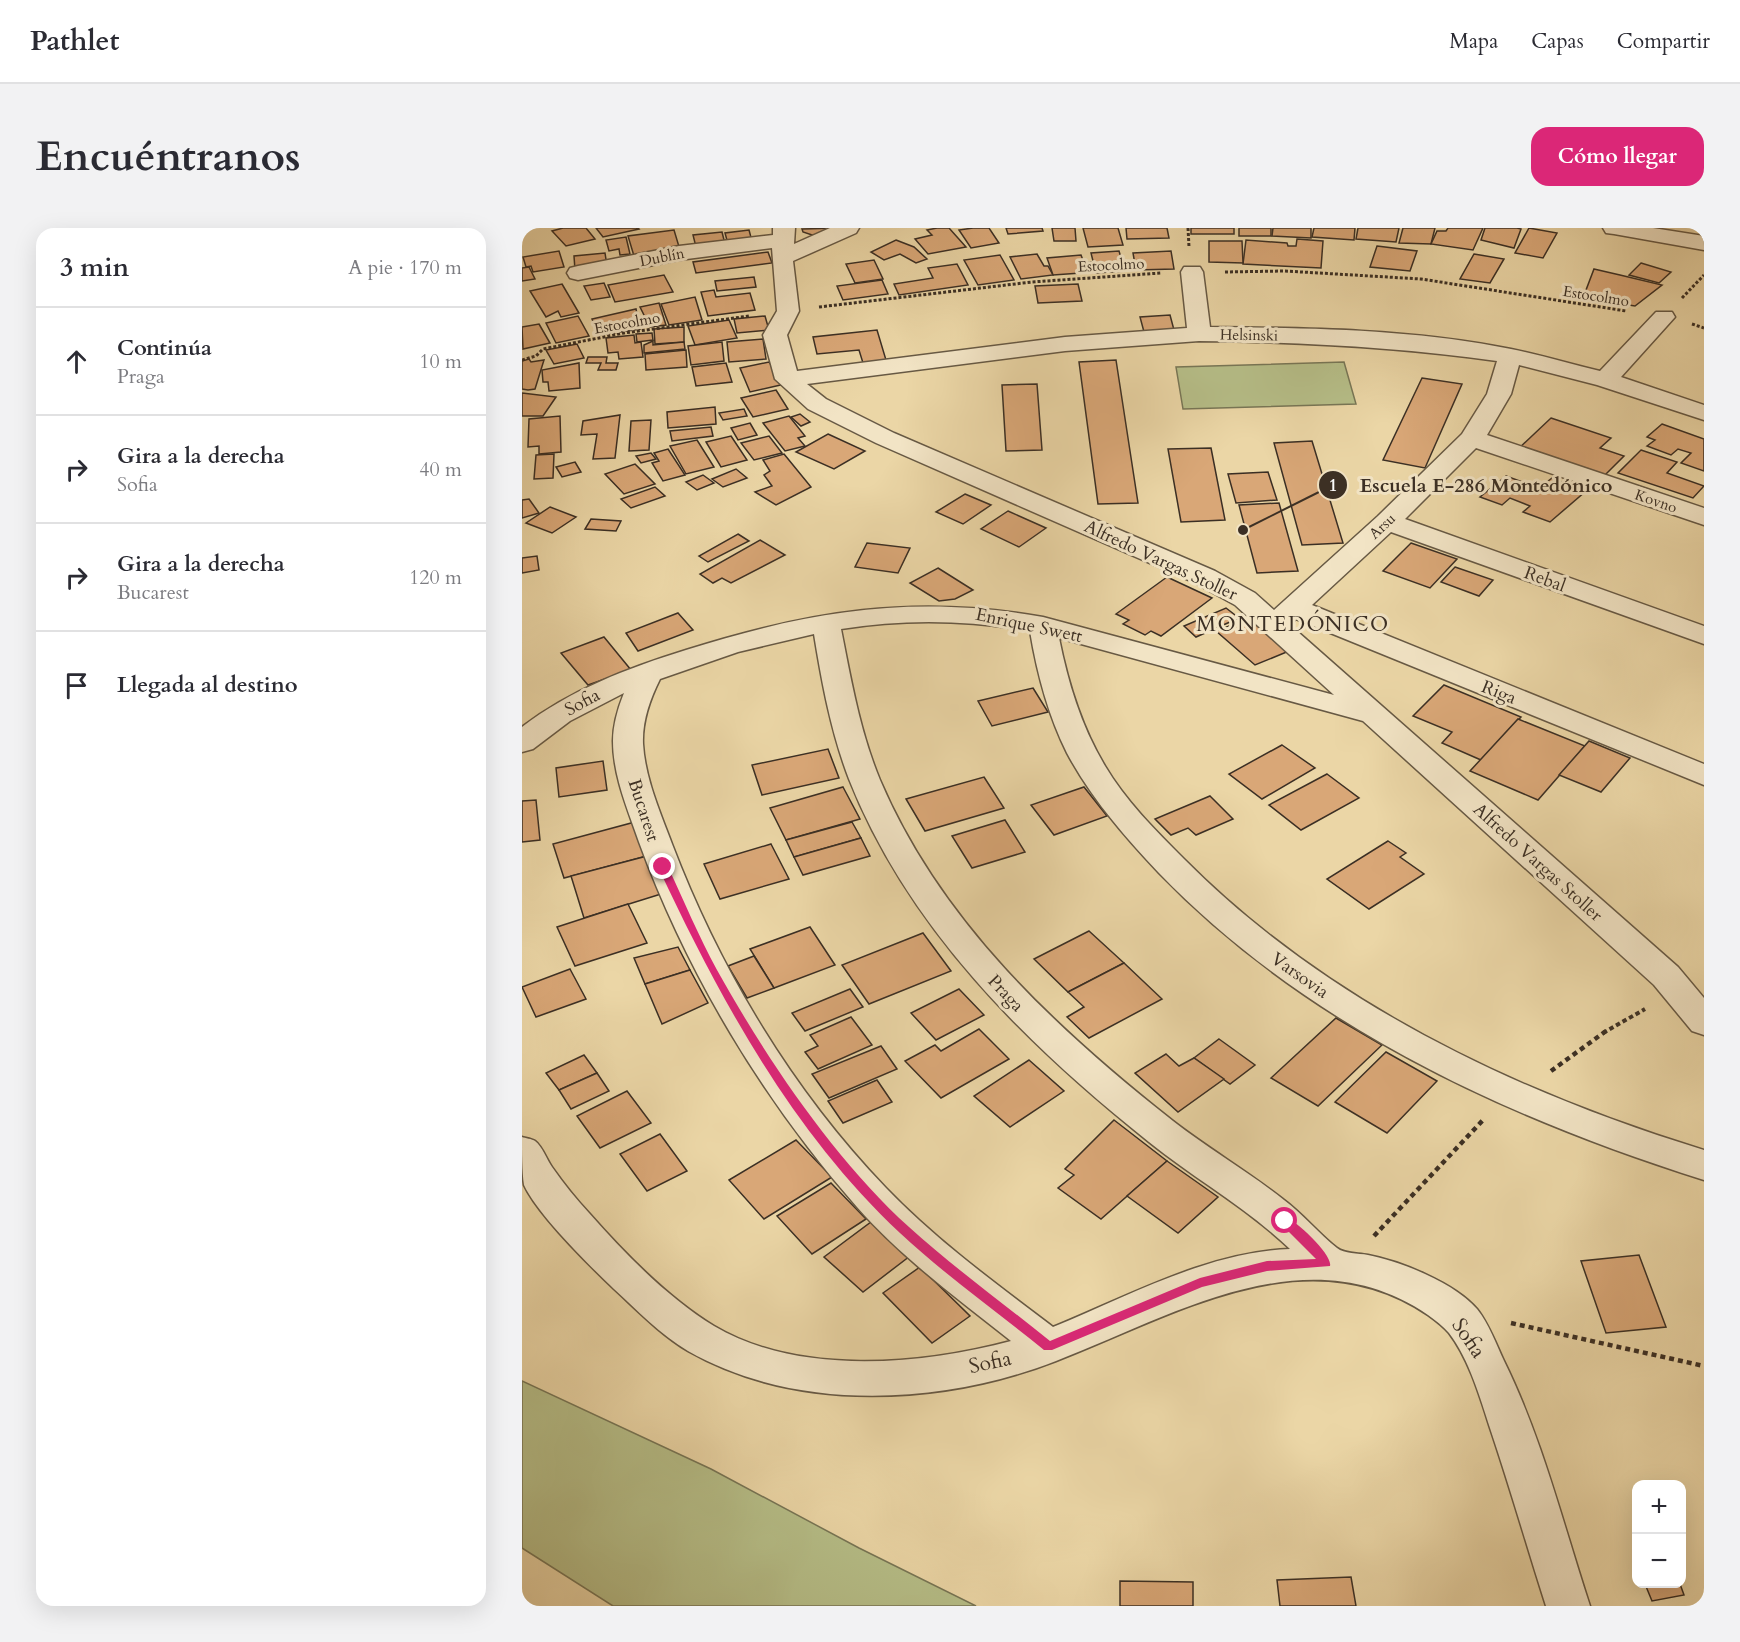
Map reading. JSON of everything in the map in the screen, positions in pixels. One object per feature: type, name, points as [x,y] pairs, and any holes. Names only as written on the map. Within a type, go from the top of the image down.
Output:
[{"type":"street","name":"Dublín","points":[[578,273],[679,253],[783,242],[849,228]]},
{"type":"street","points":[[1614,228],[1704,243]]},
{"type":"street","points":[[783,242],[788,311],[775,335],[787,379]]},
{"type":"street","points":[[1192,272],[1199,334]]},
{"type":"street","points":[[1605,380],[1664,317]]},
{"type":"street","name":"Helsinski","points":[[787,379],[1065,344],[1199,334],[1298,335],[1416,343],[1510,356],[1605,380],[1704,413]]},
{"type":"street","name":"Arsu","points":[[1284,616],[1387,522],[1472,438],[1499,394],[1510,356]]},
{"type":"street","name":"Alfredo Vargas Stoller","points":[[787,379],[817,404],[885,438],[1205,577],[1245,599],[1284,616],[1372,714],[1666,976],[1704,1022]]},
{"type":"street","name":"Kovno","points":[[1472,438],[1704,517]]},
{"type":"street","name":"Rebal","points":[[1387,522],[1704,636]]},
{"type":"street","name":"Enrique Swett","points":[[648,672],[728,645],[826,622],[896,613],[945,612],[994,615],[1043,624],[1372,714]]},
{"type":"street","name":"Riga","points":[[1284,616],[1704,775]]},
{"type":"street","name":"Praga","points":[[826,622],[830,664],[852,750],[892,839],[947,924],[1013,1003],[1072,1057],[1194,1157],[1291,1226],[1326,1263]]},
{"type":"street","name":"Varsovia","points":[[1043,624],[1049,665],[1066,716],[1100,783],[1170,865],[1261,948],[1303,980],[1353,1012],[1518,1096],[1624,1139],[1704,1165]]},
{"type":"street","name":"Sofia","points":[[522,742],[582,700],[648,672]]},
{"type":"street","name":"Bucarest","points":[[648,672],[630,720],[628,740],[633,779],[663,867],[710,967],[735,1011],[836,1157],[872,1198],[939,1260],[1048,1347]]},
{"type":"street","name":"Sofia","points":[[522,1151],[562,1210],[605,1255],[671,1316],[703,1339],[733,1352],[765,1364],[799,1371],[857,1377],[946,1372],[986,1365],[1048,1347],[1200,1283],[1267,1266],[1326,1263],[1380,1273],[1408,1283],[1461,1318],[1485,1361],[1504,1407],[1568,1606]]},
{"type":"path","name":"Estocolmo","points":[[522,360],[536,356],[543,349],[624,333],[788,311],[974,287],[1094,276],[1192,272],[1285,271],[1421,279],[1664,317],[1704,328]]},
{"type":"path","points":[[1461,1318],[1552,1330],[1704,1366]]},
{"type":"green space","points":[[1344,362],[1356,404],[1183,409],[1176,367]]},
{"type":"green space","points":[[522,1381],[711,1469],[859,1548],[976,1606],[613,1606],[522,1548]]},
{"type":"building","points":[[563,228],[586,228],[595,239],[566,246],[552,231]]},
{"type":"building","points":[[596,228],[638,228],[639,229],[603,237]]},
{"type":"building","points":[[840,228],[815,236],[803,232],[802,229]]},
{"type":"building","points":[[949,228],[966,247],[928,254],[915,239],[932,235],[927,230]]},
{"type":"building","points":[[989,228],[999,243],[971,248],[959,230]]},
{"type":"building","points":[[1006,228],[1042,228],[1043,231],[1008,234]]},
{"type":"building","points":[[1052,228],[1075,228],[1076,241],[1054,241]]},
{"type":"building","points":[[1083,228],[1118,228],[1123,245],[1088,247]]},
{"type":"building","points":[[1126,228],[1167,228],[1169,238],[1127,239]]},
{"type":"building","points":[[1191,228],[1234,228],[1234,234],[1191,234]]},
{"type":"building","points":[[1239,228],[1271,228],[1271,236],[1239,236]]},
{"type":"building","points":[[1273,228],[1311,228],[1311,238],[1272,236]]},
{"type":"building","points":[[1314,228],[1355,228],[1354,240],[1312,237]]},
{"type":"building","points":[[1358,228],[1399,228],[1396,242],[1356,239]]},
{"type":"building","points":[[1403,228],[1435,228],[1431,244],[1399,243]]},
{"type":"building","points":[[1448,228],[1483,228],[1473,250],[1431,244],[1437,231],[1446,231]]},
{"type":"building","points":[[1485,228],[1521,229],[1514,248],[1481,240]]},
{"type":"building","points":[[1529,228],[1557,233],[1543,258],[1515,253]]},
{"type":"building","points":[[674,230],[680,250],[634,256],[628,236]]},
{"type":"building","points":[[749,230],[752,241],[728,244],[725,233]]},
{"type":"building","points":[[722,232],[725,244],[696,247],[693,235]]},
{"type":"building","points":[[626,237],[630,254],[620,255],[619,249],[609,251],[606,240]]},
{"type":"building","points":[[1297,239],[1323,241],[1321,268],[1243,264],[1246,240],[1287,243],[1288,246],[1296,246]]},
{"type":"building","points":[[896,240],[914,247],[927,259],[916,263],[900,254],[884,260],[871,252]]},
{"type":"building","points":[[1209,241],[1242,241],[1243,263],[1209,262]]},
{"type":"building","points":[[1377,246],[1417,251],[1410,271],[1370,267]]},
{"type":"building","points":[[559,251],[564,267],[533,272],[531,266],[526,267],[523,257]]},
{"type":"building","points":[[1119,251],[1125,271],[1096,273],[1091,253]]},
{"type":"building","points":[[1171,251],[1174,269],[1136,270],[1133,253]]},
{"type":"building","points":[[768,252],[772,263],[696,273],[693,262]]},
{"type":"building","points":[[605,253],[607,266],[575,270],[574,256]]},
{"type":"building","points":[[1037,254],[1053,275],[1021,279],[1010,257]]},
{"type":"building","points":[[1474,254],[1504,259],[1490,283],[1460,279]]},
{"type":"building","points":[[1000,255],[1014,280],[978,285],[964,260]]},
{"type":"building","points":[[1081,255],[1084,263],[1091,262],[1095,272],[1053,275],[1047,258]]},
{"type":"building","points":[[874,260],[883,279],[855,283],[846,264]]},
{"type":"building","points":[[1641,263],[1671,272],[1659,283],[1629,275]]},
{"type":"building","points":[[957,264],[968,285],[899,295],[894,284],[933,278],[928,268]]},
{"type":"building","points":[[529,267],[535,279],[522,281],[522,268]]},
{"type":"building","points":[[1594,269],[1662,285],[1635,306],[1583,298]]},
{"type":"building","points":[[664,275],[673,292],[615,302],[608,285]]},
{"type":"building","points":[[754,277],[756,287],[717,291],[715,281]]},
{"type":"building","points":[[882,280],[888,294],[843,300],[837,286]]},
{"type":"building","points":[[604,283],[610,297],[591,300],[584,286]]},
{"type":"building","points":[[562,284],[579,313],[561,317],[558,311],[546,317],[530,291]]},
{"type":"building","points":[[1078,284],[1082,301],[1038,303],[1035,286]]},
{"type":"building","points":[[714,290],[716,297],[750,293],[755,310],[708,316],[701,292]]},
{"type":"building","points":[[695,297],[702,320],[669,325],[661,304]]},
{"type":"building","points":[[659,303],[666,325],[650,327],[640,307]]},
{"type":"building","points":[[636,309],[640,329],[599,335],[592,319]]},
{"type":"building","points":[[1170,315],[1174,330],[1144,332],[1140,317]]},
{"type":"building","points":[[578,316],[589,336],[556,343],[546,323]]},
{"type":"building","points":[[765,316],[769,330],[737,333],[734,319]]},
{"type":"building","points":[[729,320],[737,338],[695,345],[688,326]]},
{"type":"building","points":[[539,324],[550,343],[523,349],[522,327]]},
{"type":"building","points":[[684,327],[684,342],[655,344],[654,329]]},
{"type":"building","points":[[877,330],[886,360],[863,363],[859,350],[817,354],[813,337]]},
{"type":"building","points":[[652,333],[653,340],[637,342],[636,334]]},
{"type":"building","points":[[634,335],[635,343],[641,342],[643,357],[619,359],[618,352],[608,353],[606,338]]},
{"type":"building","points":[[763,339],[766,359],[729,362],[727,342]]},
{"type":"building","points":[[653,341],[653,345],[684,342],[685,349],[644,353],[644,345]]},
{"type":"building","points":[[722,342],[724,361],[691,365],[688,346]]},
{"type":"building","points":[[577,344],[584,358],[554,364],[546,350]]},
{"type":"building","points":[[686,350],[687,367],[646,370],[645,354]]},
{"type":"building","points":[[588,357],[607,357],[606,363],[618,363],[616,370],[598,370],[601,363],[586,363]]},
{"type":"building","points":[[529,359],[531,362],[544,360],[535,389],[528,390],[522,389],[522,361]]},
{"type":"building","points":[[1116,360],[1138,503],[1098,504],[1079,362]]},
{"type":"building","points":[[769,362],[785,384],[750,392],[740,368]]},
{"type":"building","points":[[579,363],[580,388],[549,391],[548,382],[543,382],[542,370]]},
{"type":"building","points":[[726,363],[732,382],[696,386],[692,367]]},
{"type":"building","points":[[1422,378],[1462,384],[1425,468],[1383,460]]},
{"type":"building","points":[[1037,384],[1042,450],[1006,451],[1002,385]]},
{"type":"building","points":[[776,390],[788,409],[753,417],[741,398]]},
{"type":"building","points":[[522,393],[556,397],[543,416],[522,416]]},
{"type":"building","points":[[715,407],[716,424],[668,428],[667,412]]},
{"type":"building","points":[[744,409],[747,416],[723,420],[719,413]]},
{"type":"building","points":[[800,414],[810,422],[801,426],[791,417]]},
{"type":"building","points":[[620,415],[615,458],[593,459],[597,434],[581,435],[583,421]]},
{"type":"building","points":[[560,416],[561,452],[539,454],[539,446],[528,447],[529,419]]},
{"type":"building","points":[[789,416],[805,436],[798,438],[805,446],[785,451],[763,423]]},
{"type":"building","points":[[1551,418],[1611,438],[1600,448],[1624,456],[1600,480],[1516,451]]},
{"type":"building","points":[[651,420],[649,450],[629,451],[631,421]]},
{"type":"building","points":[[750,423],[757,435],[738,440],[731,428]]},
{"type":"building","points":[[1662,424],[1704,439],[1704,471],[1681,463],[1691,453],[1678,449],[1671,455],[1647,446],[1655,440],[1647,437]]},
{"type":"building","points":[[711,427],[713,436],[672,441],[670,431]]},
{"type":"building","points":[[828,434],[865,451],[834,469],[796,452]]},
{"type":"building","points":[[731,436],[747,460],[721,467],[706,442]]},
{"type":"building","points":[[769,436],[782,453],[754,460],[741,443]]},
{"type":"building","points":[[697,440],[714,467],[686,474],[670,446]]},
{"type":"building","points":[[1312,441],[1343,543],[1302,545],[1274,443]]},
{"type":"building","points":[[1211,448],[1225,520],[1181,522],[1168,449]]},
{"type":"building","points":[[668,449],[685,475],[663,481],[652,463],[659,461],[654,453]]},
{"type":"building","points":[[1641,450],[1677,462],[1667,473],[1704,486],[1693,498],[1618,473]]},
{"type":"building","points":[[651,453],[656,459],[641,463],[636,456]]},
{"type":"building","points":[[554,454],[553,478],[534,479],[536,455]]},
{"type":"building","points":[[784,454],[811,487],[776,505],[755,492],[772,486],[764,475],[770,471],[763,460]]},
{"type":"building","points":[[575,462],[581,472],[562,477],[556,467]]},
{"type":"building","points":[[635,464],[655,484],[624,494],[605,474]]},
{"type":"building","points":[[736,469],[747,478],[723,487],[712,479]]},
{"type":"building","points":[[1268,472],[1277,500],[1236,503],[1228,474]]},
{"type":"building","points":[[703,475],[714,483],[697,490],[686,482]]},
{"type":"building","points":[[1506,476],[1539,488],[1552,478],[1586,491],[1550,522],[1523,512],[1530,506],[1510,498],[1502,505],[1480,497]]},
{"type":"building","points":[[655,487],[665,496],[631,508],[621,499]]},
{"type":"building","points":[[965,494],[991,505],[963,524],[936,512]]},
{"type":"building","points":[[529,499],[539,513],[522,518],[522,500]]},
{"type":"building","points":[[1279,503],[1298,571],[1257,573],[1239,505]]},
{"type":"building","points":[[550,507],[576,517],[552,533],[526,523]]},
{"type":"building","points":[[1008,511],[1046,528],[1019,547],[981,529]]},
{"type":"building","points":[[591,519],[621,521],[616,531],[585,529]]},
{"type":"building","points":[[738,534],[749,541],[708,562],[699,556]]},
{"type":"building","points":[[760,540],[785,555],[731,583],[722,578],[713,583],[700,574]]},
{"type":"building","points":[[867,543],[910,548],[898,573],[855,567]]},
{"type":"building","points":[[1411,543],[1457,559],[1430,588],[1383,571]]},
{"type":"building","points":[[537,556],[539,570],[522,573],[522,558]]},
{"type":"building","points":[[1455,567],[1493,580],[1479,596],[1441,582]]},
{"type":"building","points":[[938,568],[973,590],[955,599],[939,601],[910,583]]},
{"type":"building","points":[[1167,577],[1212,598],[1161,636],[1151,631],[1145,635],[1123,624],[1129,620],[1116,614]]},
{"type":"building","points":[[1226,608],[1239,618],[1196,637],[1184,626]]},
{"type":"building","points":[[678,613],[693,630],[638,651],[626,633]]},
{"type":"building","points":[[1250,618],[1289,651],[1255,665],[1216,631]]},
{"type":"building","points":[[604,637],[631,670],[588,685],[561,653]]},
{"type":"building","points":[[1444,685],[1521,717],[1481,760],[1442,743],[1452,732],[1413,716]]},
{"type":"building","points":[[1033,688],[1048,712],[992,726],[978,701]]},
{"type":"building","points":[[1518,719],[1585,746],[1538,800],[1470,771]]},
{"type":"building","points":[[1589,741],[1630,758],[1601,792],[1559,775]]},
{"type":"building","points":[[1282,745],[1315,768],[1262,799],[1229,774]]},
{"type":"building","points":[[828,749],[839,778],[762,795],[752,765]]},
{"type":"building","points":[[603,761],[607,790],[559,797],[556,768]]},
{"type":"building","points":[[1327,774],[1359,798],[1301,830],[1269,805]]},
{"type":"building","points":[[984,777],[1004,808],[925,831],[906,799]]},
{"type":"building","points":[[843,787],[860,819],[786,840],[770,808]]},
{"type":"building","points":[[1084,787],[1107,816],[1054,835],[1031,805]]},
{"type":"building","points":[[1210,796],[1233,819],[1196,835],[1188,828],[1171,835],[1155,819]]},
{"type":"building","points":[[536,800],[540,840],[522,842],[522,801]]},
{"type":"building","points":[[1005,820],[1025,852],[972,868],[952,836]]},
{"type":"building","points":[[635,822],[647,856],[564,878],[553,844]]},
{"type":"building","points":[[852,822],[861,838],[794,857],[786,840]]},
{"type":"building","points":[[861,838],[870,856],[803,875],[794,857]]},
{"type":"building","points":[[1388,841],[1406,853],[1400,857],[1424,874],[1369,909],[1327,879]]},
{"type":"building","points":[[771,844],[789,879],[720,899],[704,864]]},
{"type":"building","points":[[647,856],[661,894],[584,918],[571,876]]},
{"type":"building","points":[[628,904],[647,943],[575,966],[557,927]]},
{"type":"building","points":[[810,927],[835,965],[774,988],[750,949]]},
{"type":"building","points":[[1089,931],[1124,963],[1068,992],[1034,959]]},
{"type":"building","points":[[923,933],[951,971],[869,1004],[842,965]]},
{"type":"building","points":[[678,947],[690,970],[645,984],[634,958]]},
{"type":"building","points":[[754,956],[774,988],[747,998],[728,966]]},
{"type":"building","points":[[1124,963],[1162,999],[1089,1038],[1067,1017],[1084,1007],[1068,992]]},
{"type":"building","points":[[570,969],[586,999],[536,1017],[522,987]]},
{"type":"building","points":[[690,970],[708,1003],[662,1024],[645,984]]},
{"type":"building","points":[[850,989],[863,1007],[805,1031],[792,1013]]},
{"type":"building","points":[[959,989],[984,1015],[936,1040],[911,1013]]},
{"type":"building","points":[[851,1017],[872,1045],[818,1069],[805,1052],[818,1046],[810,1035]]},
{"type":"building","points":[[1336,1018],[1382,1045],[1318,1106],[1271,1078]]},
{"type":"building","points":[[979,1029],[1009,1059],[941,1098],[905,1061],[935,1045],[941,1051]]},
{"type":"building","points":[[1219,1039],[1255,1065],[1230,1084],[1194,1058]]},
{"type":"building","points":[[881,1046],[897,1069],[829,1098],[812,1074]]},
{"type":"building","points":[[1386,1052],[1437,1081],[1387,1133],[1335,1102]]},
{"type":"building","points":[[1166,1054],[1179,1066],[1194,1058],[1224,1079],[1178,1112],[1135,1073]]},
{"type":"building","points":[[584,1055],[597,1073],[559,1090],[546,1073]]},
{"type":"building","points":[[1029,1060],[1064,1091],[1010,1127],[974,1096]]},
{"type":"building","points":[[597,1073],[609,1091],[571,1109],[559,1090]]},
{"type":"building","points":[[877,1080],[892,1102],[843,1123],[828,1101]]},
{"type":"building","points":[[627,1091],[651,1123],[600,1148],[577,1116]]},
{"type":"building","points":[[1114,1120],[1167,1161],[1101,1219],[1058,1188],[1074,1175],[1065,1169]]},
{"type":"building","points":[[660,1134],[687,1171],[647,1191],[620,1154]]},
{"type":"building","points":[[796,1140],[832,1177],[764,1219],[729,1180]]},
{"type":"building","points":[[1167,1161],[1218,1197],[1178,1233],[1127,1196]]},
{"type":"building","points":[[831,1183],[866,1219],[812,1254],[777,1216]]},
{"type":"building","points":[[871,1222],[910,1256],[863,1292],[824,1257]]},
{"type":"building","points":[[1639,1255],[1666,1327],[1606,1333],[1581,1261]]},
{"type":"building","points":[[920,1267],[970,1316],[932,1343],[883,1293]]},
{"type":"building","points":[[1351,1577],[1356,1606],[1280,1606],[1277,1580]]},
{"type":"building","points":[[1120,1581],[1193,1582],[1193,1606],[1120,1606]]},
{"type":"building","points":[[1647,1588],[1681,1588],[1684,1595],[1652,1601]]},
{"type":"place","name":"Escuela E-286 Montedónico","points":[[1243,530]]},
{"type":"district","name":"MONTEDÓNICO","points":[[1293,624]]},
{"type":"route","points":[[663,867],[710,967],[735,1011],[836,1157],[872,1198],[904,1229],[1048,1347],[1165,1296],[1233,1273],[1267,1266],[1326,1263],[1308,1241],[1285,1221]]}]
